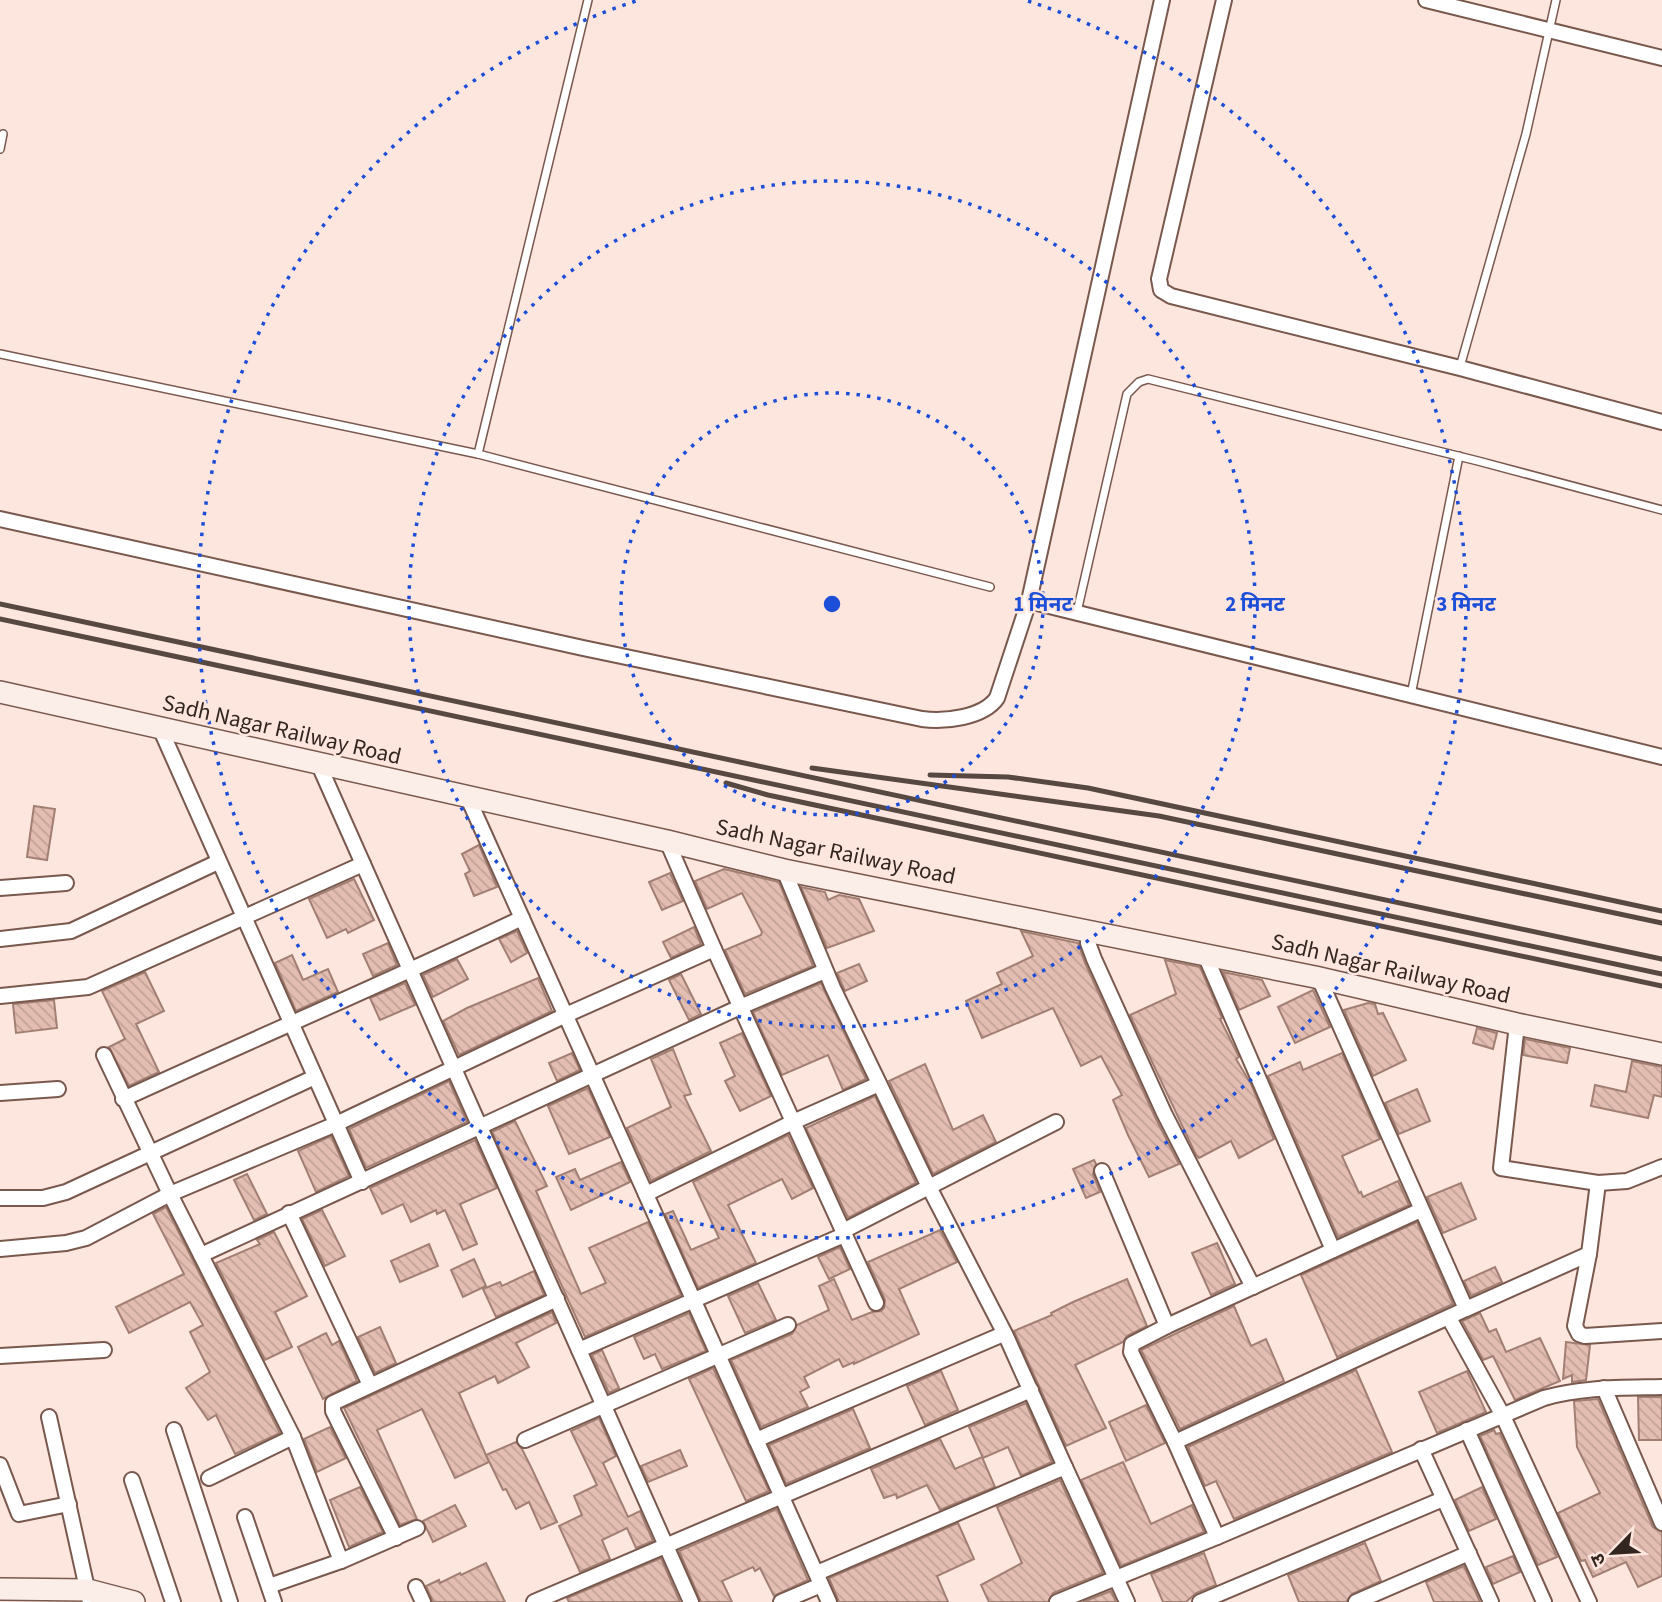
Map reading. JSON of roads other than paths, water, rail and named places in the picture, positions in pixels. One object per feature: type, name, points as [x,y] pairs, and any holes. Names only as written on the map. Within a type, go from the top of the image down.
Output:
[{"type":"street","points":[[0,519],[583,648],[935,721],[981,711],[994,703],[1029,601],[1161,0]]},
{"type":"street","points":[[1224,0],[1159,279],[1161,290],[1171,296],[1661,419]]},
{"type":"street","points":[[1426,0],[1662,58]]},
{"type":"street","points":[[1029,601],[1662,757]]},
{"type":"street","name":"Sadh Nagar Railway Road","points":[[0,692],[667,841],[784,870],[1319,978],[1662,1054]]},
{"type":"street","points":[[160,728],[362,1182]]},
{"type":"street","points":[[319,765],[691,1602]]},
{"type":"street","points":[[468,798],[829,1602]]},
{"type":"street","points":[[667,841],[713,949],[876,1303]]},
{"type":"street","points":[[0,939],[71,932],[218,862]]},
{"type":"street","points":[[0,996],[88,987],[363,864]]},
{"type":"street","points":[[784,870],[825,971],[929,1187],[1005,1335],[1127,1602]]},
{"type":"street","points":[[0,888],[66,883]]},
{"type":"street","points":[[123,1098],[411,971],[522,918]]},
{"type":"street","points":[[1088,931],[1088,943],[1094,959],[1164,1113],[1253,1287]]},
{"type":"street","points":[[0,1250],[75,1241],[170,1194],[336,1124],[713,949]]},
{"type":"street","points":[[1205,955],[1333,1250]]},
{"type":"street","points":[[201,1255],[740,1007],[825,971]]},
{"type":"street","points":[[1319,978],[1466,1309]]},
{"type":"street","points":[[1517,1024],[1501,1168],[1598,1183],[1627,1181],[1662,1167]]},
{"type":"street","points":[[104,1055],[170,1194],[293,1437],[341,1561]]},
{"type":"street","points":[[0,1198],[43,1198],[66,1192],[315,1077]]},
{"type":"street","points":[[646,1194],[793,1122],[879,1084]]},
{"type":"street","points":[[0,1093],[58,1089]]},
{"type":"street","points":[[579,1350],[844,1233],[1056,1122]]},
{"type":"street","points":[[1101,1171],[1167,1326]]},
{"type":"street","points":[[1598,1183],[1589,1254],[1575,1326],[1579,1334],[1585,1336],[1662,1331]]},
{"type":"street","points":[[1217,1537],[1130,1348],[1135,1342],[1167,1326],[1421,1210]]},
{"type":"street","points":[[289,1213],[370,1385]]},
{"type":"street","points":[[1175,1442],[1589,1254]]},
{"type":"street","points":[[396,1538],[331,1407],[337,1401],[370,1385],[556,1299]]},
{"type":"street","points":[[1449,1318],[1502,1414],[1589,1602]]},
{"type":"street","points":[[525,1440],[788,1325]]},
{"type":"street","points":[[756,1440],[1005,1335]]},
{"type":"street","points":[[0,1356],[104,1350]]},
{"type":"street","points":[[1057,1602],[1217,1537],[1502,1414],[1560,1394],[1604,1388],[1662,1387]]},
{"type":"street","points":[[1604,1388],[1662,1523]]},
{"type":"street","points":[[534,1602],[1031,1390]]},
{"type":"street","points":[[49,1417],[89,1596]]},
{"type":"street","points":[[174,1430],[230,1602]]},
{"type":"street","points":[[1467,1430],[1544,1602]]},
{"type":"street","points":[[209,1478],[293,1437]]},
{"type":"street","points":[[1421,1449],[1491,1602]]},
{"type":"street","points":[[0,1465],[19,1514],[69,1504]]},
{"type":"street","points":[[781,1602],[819,1579],[1065,1467]]},
{"type":"street","points":[[132,1480],[173,1602]]},
{"type":"street","points":[[1200,1602],[1443,1499]]},
{"type":"street","points":[[245,1517],[274,1602]]},
{"type":"street","points":[[269,1586],[341,1561],[417,1528]]},
{"type":"street","points":[[1356,1602],[1469,1553]]},
{"type":"street","points":[[416,1587],[423,1602]]},
{"type":"street","points":[[0,1589],[134,1602]]},
{"type":"lane","points":[[478,454],[588,0]]},
{"type":"lane","points":[[1460,368],[1526,134],[1556,0]]},
{"type":"lane","points":[[0,149],[3,134]]},
{"type":"lane","points":[[0,354],[478,454],[989,587]]},
{"type":"lane","points":[[1077,611],[1127,394],[1139,382],[1155,380],[1662,510]]},
{"type":"lane","points":[[1411,696],[1459,456]]},
{"type":"railway","points":[[0,604],[1662,959]]},
{"type":"railway","points":[[0,619],[1662,974]]},
{"type":"railway","points":[[812,768],[1159,816],[1662,923]]},
{"type":"railway","points":[[930,775],[1008,777],[1088,788],[1662,911]]},
{"type":"railway","points":[[726,783],[768,795],[1662,986]]}]
